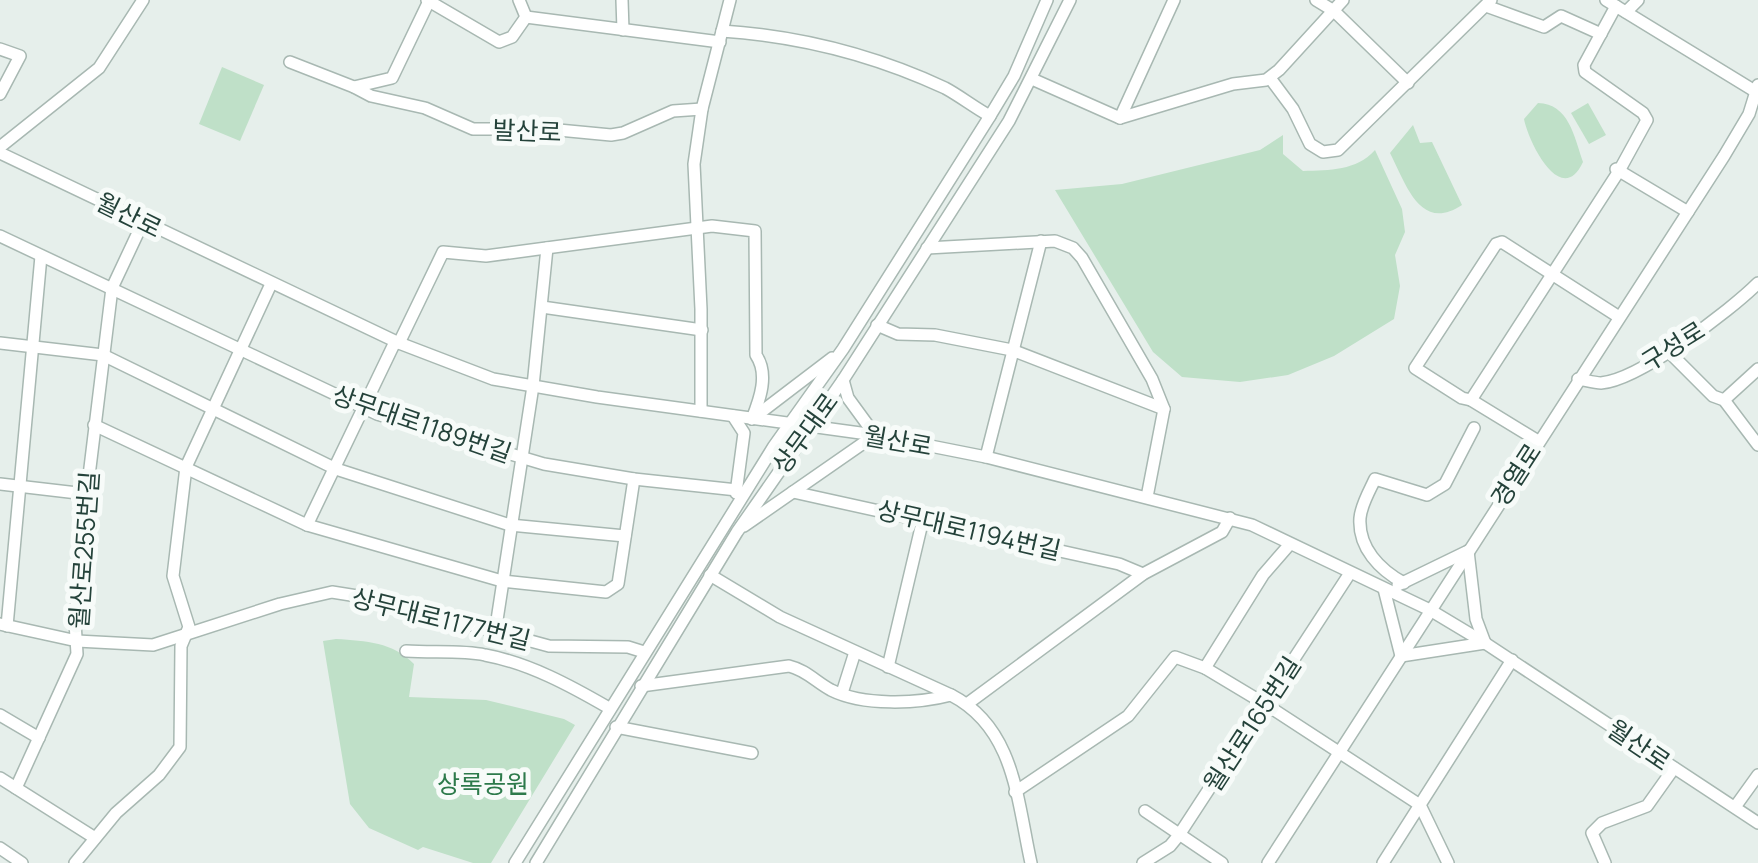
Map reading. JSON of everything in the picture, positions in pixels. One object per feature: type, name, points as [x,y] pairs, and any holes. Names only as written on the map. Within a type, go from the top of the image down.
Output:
[{"type":"street","points":[[0,150],[99,68],[143,0]]},
{"type":"street","points":[[354,87],[396,74],[428,0],[499,42],[512,37],[526,17]]},
{"type":"street","points":[[519,0],[526,17]]},
{"type":"street","points":[[622,0],[623,30]]},
{"type":"street","points":[[702,411],[694,164],[702,109],[730,0]]},
{"type":"street","name":"상무대로","points":[[515,863],[734,509],[843,349],[990,116],[1027,48],[1047,0]]},
{"type":"street","name":"상무대로","points":[[536,863],[737,532],[843,380],[1010,121],[1070,0]]},
{"type":"street","points":[[1120,118],[1174,0]]},
{"type":"street","points":[[1316,0],[1334,11],[1408,83]]},
{"type":"street","points":[[1032,79],[1120,118],[1274,74],[1343,0]]},
{"type":"street","points":[[1471,400],[1646,120],[1585,72],[1584,65],[1616,6],[1638,0]]},
{"type":"street","points":[[1274,74],[1310,144],[1324,152],[1343,148],[1488,3],[1544,27],[1561,16],[1602,34]]},
{"type":"street","points":[[1616,6],[1758,90]]},
{"type":"street","points":[[526,17],[623,30],[808,40],[910,74],[948,90],[990,116]]},
{"type":"street","points":[[0,49],[20,56],[0,94]]},
{"type":"street","name":"발산로","points":[[290,62],[370,96],[425,108],[473,129],[611,135],[673,111],[702,109]]},
{"type":"street","name":"경열로","points":[[1268,863],[1744,124],[1758,90]]},
{"type":"street","name":"월산로","points":[[0,150],[397,343],[481,375],[532,386],[874,435],[986,457],[1230,518],[1430,610],[1758,824]]},
{"type":"street","points":[[1616,169],[1688,212]]},
{"type":"street","name":"월산로255번길","points":[[16,788],[77,654],[75,622],[86,494],[112,288],[143,222]]},
{"type":"street","points":[[307,526],[443,252],[486,256],[712,226],[755,231],[756,355],[762,363],[762,394],[752,419]]},
{"type":"street","name":"상무대로1189번길","points":[[0,236],[365,409],[520,459],[737,490]]},
{"type":"street","points":[[986,457],[1040,241]]},
{"type":"street","points":[[927,248],[1056,241],[1073,248],[1082,258],[1152,380],[1164,409],[1147,497]]},
{"type":"street","points":[[1538,441],[1415,368],[1496,244],[1502,242],[1619,317]]},
{"type":"street","points":[[495,633],[532,386],[547,248]]},
{"type":"street","points":[[3,625],[41,256]]},
{"type":"street","name":"구성로","points":[[1578,379],[1599,383],[1614,380],[1700,330],[1758,283]]},
{"type":"street","points":[[75,863],[116,813],[159,775],[180,747],[184,636],[189,628],[173,576],[186,467],[271,284]]},
{"type":"street","points":[[542,306],[702,330]]},
{"type":"street","points":[[878,326],[898,334],[935,335],[1012,350],[1164,409]]},
{"type":"street","points":[[0,343],[103,355],[336,469],[510,525],[625,536]]},
{"type":"street","points":[[752,419],[843,349]]},
{"type":"street","points":[[1668,350],[1714,396],[1724,400],[1758,445]]},
{"type":"street","points":[[1724,400],[1758,369]]},
{"type":"street","points":[[737,532],[874,435],[848,398],[843,380]]},
{"type":"street","points":[[733,416],[744,433],[734,509]]},
{"type":"street","points":[[94,425],[307,526],[502,581],[606,592],[618,584],[634,478]]},
{"type":"street","points":[[1404,582],[1380,567],[1362,534],[1361,512],[1375,478],[1427,494],[1445,484],[1474,428]]},
{"type":"street","points":[[0,484],[86,494]]},
{"type":"street","name":"상무대로1194번길","points":[[793,492],[1119,564],[1143,574]]},
{"type":"street","points":[[968,704],[1143,574],[1222,532],[1230,518]]},
{"type":"street","name":"상무대로1194번길","points":[[888,667],[923,519]]},
{"type":"street","points":[[1205,668],[1262,576],[1290,544]]},
{"type":"street","points":[[1468,551],[1476,619],[1484,642],[1400,656],[1384,589],[1468,551]]},
{"type":"street","name":"월산로165번길","points":[[1143,863],[1170,846],[1179,835],[1350,573]]},
{"type":"street","points":[[710,575],[780,617],[968,704],[1002,744],[1031,863]]},
{"type":"street","name":"상무대로1177번길","points":[[3,625],[77,642],[153,644],[332,592],[549,646],[644,652]]},
{"type":"street","points":[[406,651],[479,654],[507,660],[609,708]]},
{"type":"street","points":[[842,693],[855,652]]},
{"type":"street","points":[[1015,792],[1136,709],[1174,657],[1205,668],[1266,704],[1420,806],[1448,863]]},
{"type":"street","points":[[1383,863],[1512,660]]},
{"type":"street","points":[[640,686],[790,666],[834,692],[868,700],[921,702],[951,695]]},
{"type":"street","points":[[0,715],[39,738]]},
{"type":"street","points":[[616,727],[752,753]]},
{"type":"street","points":[[1605,863],[1592,833],[1602,823],[1647,806],[1674,768]]},
{"type":"street","points":[[1734,807],[1758,776]]},
{"type":"street","points":[[0,778],[95,838]]},
{"type":"street","points":[[1145,811],[1222,863]]},
{"type":"street","points":[[0,848],[22,863]]},
{"type":"green space","points":[[222,67],[264,85],[240,141],[199,124]]},
{"type":"green space","points":[[1538,103],[1557,109],[1569,123],[1583,162],[1574,175],[1556,175],[1532,142],[1524,119]]},
{"type":"green space","points":[[1588,103],[1606,135],[1589,144],[1571,113]]},
{"type":"green space","points":[[1413,125],[1420,143],[1432,142],[1462,205],[1435,213],[1425,209],[1409,190],[1390,153]]},
{"type":"green space","points":[[1283,135],[1283,154],[1303,171],[1351,166],[1375,150],[1402,209],[1405,232],[1395,255],[1400,286],[1394,319],[1334,356],[1288,375],[1240,382],[1182,377],[1153,352],[1055,190],[1122,184],[1260,150]]},
{"type":"green space","name":"상록공원","points":[[323,641],[378,644],[406,657],[414,664],[409,697],[486,700],[575,725],[491,863],[473,863],[423,847],[418,850],[369,828],[350,804]]}]
